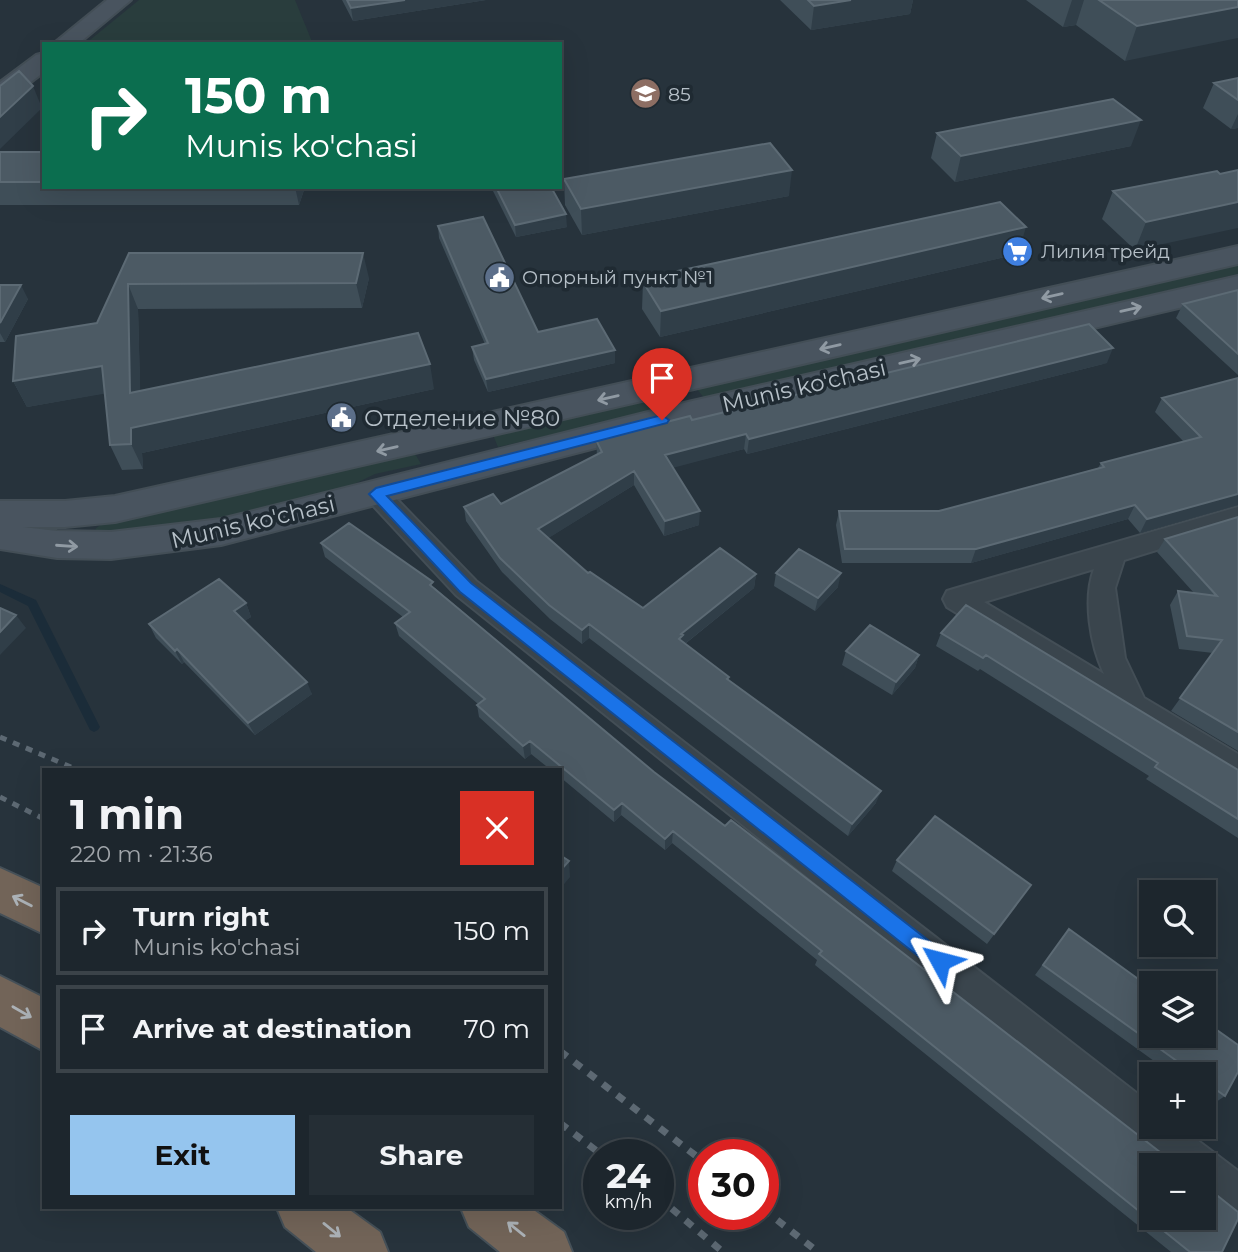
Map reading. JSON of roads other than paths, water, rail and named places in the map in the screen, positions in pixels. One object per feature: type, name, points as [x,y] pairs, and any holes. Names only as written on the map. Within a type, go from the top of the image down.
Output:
[{"type":"highway","points":[[0,889],[42,911]]},
{"type":"highway","points":[[0,1000],[42,1025]]},
{"type":"highway","points":[[305,1209],[359,1252]]},
{"type":"highway","points":[[489,1209],[544,1252]]},
{"type":"street","points":[[67,42],[120,0]]},
{"type":"street","points":[[0,94],[42,62]]},
{"type":"street","name":"Munis ko'chasi","points":[[0,514],[53,514],[116,509],[1238,255]]},
{"type":"street","name":"Munis ko'chasi","points":[[0,536],[72,547],[113,548],[221,532],[688,413],[1238,285]]},
{"type":"street","points":[[669,384],[688,413]]},
{"type":"street","points":[[443,436],[457,473]]},
{"type":"street","points":[[376,494],[466,587],[1183,1153]]},
{"type":"street","points":[[1238,516],[957,599],[1238,770]]},
{"type":"street","points":[[1113,552],[1101,588],[1111,658],[1133,706]]},
{"type":"street","points":[[1216,1179],[1238,1196]]},
{"type":"waterway","points":[[0,588],[32,603],[94,727]]},
{"type":"railway","points":[[0,737],[73,768]]},
{"type":"railway","points":[[0,797],[42,818]]},
{"type":"railway","points":[[562,1053],[688,1150]]},
{"type":"railway","points":[[562,1125],[583,1141]]},
{"type":"railway","points":[[674,1211],[723,1252]]},
{"type":"railway","points":[[779,1222],[818,1252]]},
{"type":"place","name":"85","points":[[645,94]]},
{"type":"place","name":"Лилия трейд","points":[[1018,251]]},
{"type":"place","name":"Опорный пункт №1","points":[[499,277]]},
{"type":"place","name":"Отделение №80","points":[[341,418]]}]
